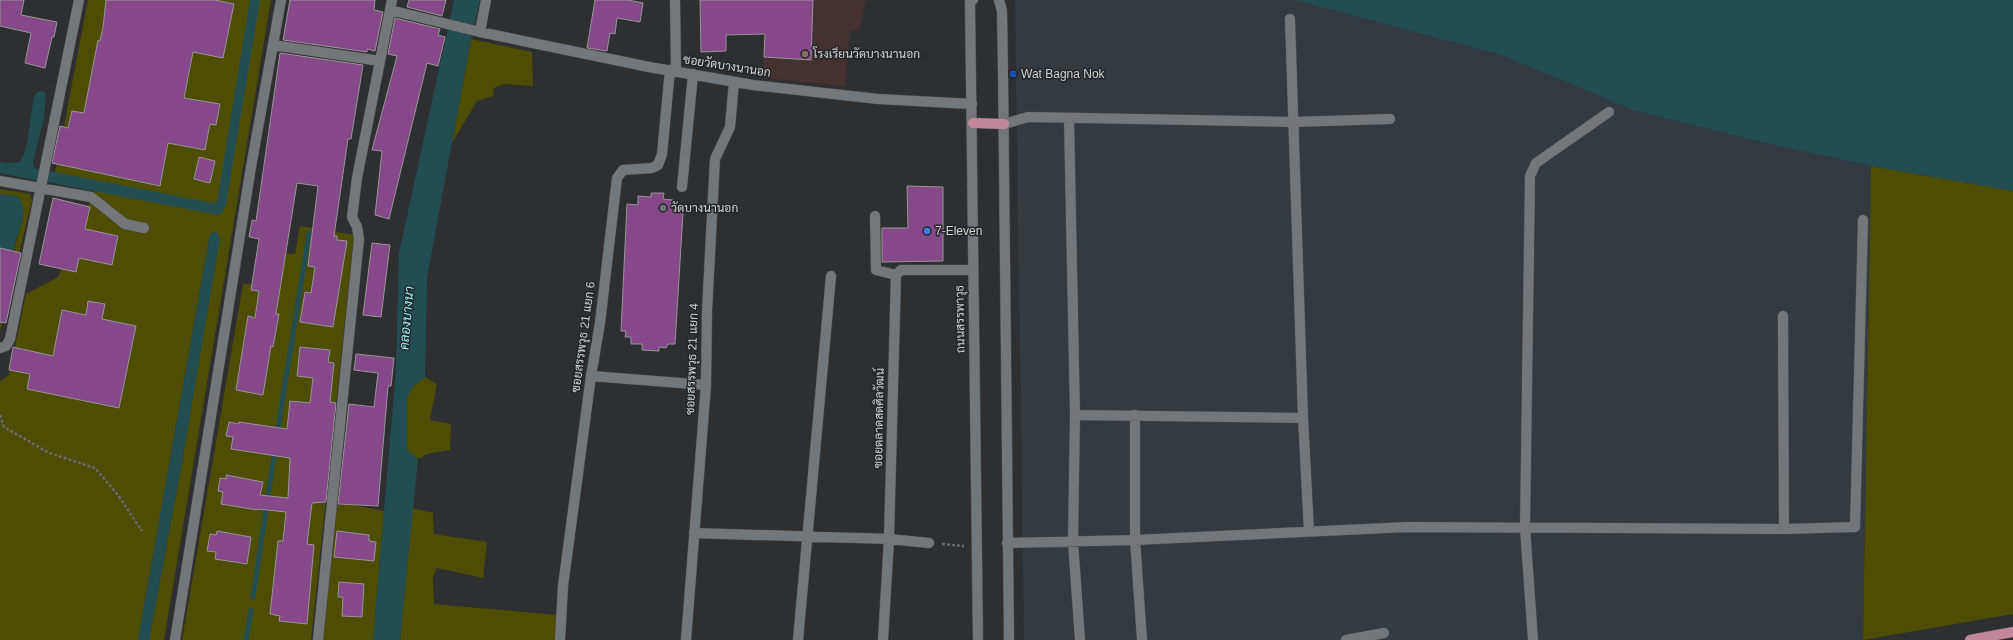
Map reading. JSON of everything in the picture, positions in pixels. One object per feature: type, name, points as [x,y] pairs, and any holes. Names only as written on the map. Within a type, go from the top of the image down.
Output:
[{"type":"main road","points":[[973,123],[1004,124]]},
{"type":"main road","points":[[1970,640],[2013,632]]},
{"type":"street","points":[[0,348],[6,346],[10,339],[79,0]]},
{"type":"street","points":[[175,640],[251,166],[281,0]]},
{"type":"street","points":[[477,31],[486,0]]},
{"type":"street","points":[[673,71],[675,0]]},
{"type":"street","points":[[999,0],[1002,11],[1004,124],[1009,640]]},
{"type":"street","name":"ถนนสรรพาวุธ","points":[[970,1],[973,123],[972,270],[978,640]]},
{"type":"street","points":[[318,640],[359,239],[357,227],[352,217],[391,5]]},
{"type":"street","name":"ซอยวัดบางนานอก","points":[[391,5],[436,22],[673,71],[734,82],[878,99],[972,104]]},
{"type":"street","points":[[1290,19],[1303,418],[1309,532]]},
{"type":"street","points":[[273,44],[380,61]]},
{"type":"street","name":"ซอยสรรพวุธ 21 แยก 6","points":[[560,640],[563,586],[591,376],[600,323],[603,285],[617,178],[623,170],[652,168],[658,164],[662,154],[673,71]]},
{"type":"street","points":[[682,187],[693,74]]},
{"type":"street","name":"ซอยสรรพวุธ 21 แยก 4","points":[[686,640],[706,385],[706,311],[715,160],[730,127],[734,82]]},
{"type":"street","points":[[1533,640],[1525,528],[1530,176],[1536,163],[1609,112]]},
{"type":"street","points":[[1004,124],[1028,117],[1293,122],[1390,119]]},
{"type":"street","points":[[1069,118],[1075,415],[1073,542],[1080,640]]},
{"type":"street","points":[[0,181],[41,186],[90,197],[125,224],[144,228]]},
{"type":"street","points":[[875,216],[876,270],[896,275],[901,270],[972,270]]},
{"type":"street","points":[[1007,543],[1135,540],[1408,527],[1784,529],[1855,527],[1863,220]]},
{"type":"street","name":"ซอยตลาดสดศิลวัฒน์","points":[[883,640],[889,539],[896,275]]},
{"type":"street","points":[[798,640],[809,536],[831,276]]},
{"type":"street","points":[[1783,316],[1784,529]]},
{"type":"street","points":[[591,376],[706,385]]},
{"type":"street","points":[[1075,415],[1303,418]]},
{"type":"street","points":[[1135,415],[1135,540],[1142,640]]},
{"type":"street","points":[[694,533],[889,539],[929,543]]},
{"type":"street","points":[[1346,640],[1384,633]]},
{"type":"path","points":[[0,415],[4,427],[49,453],[95,468],[118,495],[142,531]]},
{"type":"path","points":[[929,543],[977,547]]},
{"type":"shaded area","points":[[88,0],[271,0],[164,640],[149,640],[182,462],[219,239],[210,234],[138,640],[0,640],[0,381],[9,375],[26,294],[58,277],[95,190],[55,173]]},
{"type":"shaded area","name":"โรงเรียนวัดบางนานอก","points":[[764,0],[866,0],[859,30],[850,30],[845,86],[763,78]]},
{"type":"shaded area","points":[[1015,0],[1295,0],[1501,55],[1633,110],[1752,140],[1871,166],[1863,640],[1024,640]]},
{"type":"shaded area","points":[[471,39],[532,52],[533,86],[504,84],[494,88],[493,96],[477,101],[452,143]]},
{"type":"shaded area","points":[[1871,166],[2013,191],[2013,614],[1863,640]]},
{"type":"shaded area","points":[[0,189],[30,194],[32,200],[0,332],[0,297],[23,218],[19,197],[0,194]]},
{"type":"shaded area","points":[[300,226],[354,235],[311,640],[182,640],[243,284],[257,285],[263,252],[295,254]]},
{"type":"shaded area","points":[[425,377],[437,384],[430,420],[451,424],[450,450],[427,454],[418,459],[407,450],[407,398],[412,387]]},
{"type":"shaded area","points":[[337,505],[354,505],[384,511],[373,640],[323,640]]},
{"type":"shaded area","points":[[412,508],[433,513],[434,534],[487,542],[483,578],[437,568],[433,577],[434,604],[557,615],[555,640],[400,640]]},
{"type":"water","points":[[250,0],[260,0],[226,204],[222,213],[218,215],[0,173],[0,162],[20,162],[26,149],[34,97],[37,92],[43,91],[46,94],[44,118],[33,161],[34,168],[212,203],[217,202]]},
{"type":"water","name":"คลองบางนา","points":[[454,0],[480,0],[471,39],[427,278],[425,377],[412,387],[407,399],[407,450],[418,459],[400,640],[373,640],[396,370],[399,253]]},
{"type":"water","points":[[1295,0],[2013,0],[2013,191],[1871,166],[1752,140],[1633,110],[1501,55]]},
{"type":"water","points":[[0,194],[19,197],[23,206],[23,218],[14,246],[6,290],[0,297]]},
{"type":"water","points":[[216,231],[220,239],[182,462],[149,640],[138,640],[210,234]]},
{"type":"building","points":[[0,0],[24,0],[21,15],[57,22],[45,68],[25,63],[31,33],[0,26]]},
{"type":"building","points":[[106,0],[215,0],[234,4],[223,58],[193,52],[184,98],[220,104],[216,125],[210,124],[205,150],[168,143],[160,186],[52,163],[60,126],[68,128],[72,111],[84,113],[98,40],[100,41],[103,27]]},
{"type":"building","points":[[290,0],[375,0],[374,10],[383,12],[375,51],[367,49],[367,52],[283,40]]},
{"type":"building","points":[[409,0],[446,0],[442,16],[407,7]]},
{"type":"building","points":[[595,0],[628,0],[643,3],[640,22],[617,18],[615,34],[610,33],[607,51],[587,48]]},
{"type":"building","points":[[700,0],[813,0],[811,60],[764,57],[765,34],[726,35],[726,51],[701,52]]},
{"type":"building","points":[[395,18],[440,29],[438,35],[445,37],[438,66],[427,63],[389,219],[375,215],[382,151],[372,150],[397,56],[388,54]]},
{"type":"building","points":[[280,53],[363,65],[351,139],[348,139],[334,236],[337,236],[337,240],[347,241],[333,327],[300,322],[305,292],[311,293],[315,267],[308,266],[318,186],[297,183],[276,314],[279,314],[273,347],[271,346],[263,395],[236,390],[248,316],[255,318],[259,291],[251,290],[259,239],[249,237],[252,220],[256,221]]},
{"type":"building","points":[[199,157],[215,161],[210,183],[194,179]]},
{"type":"building","points":[[907,186],[943,187],[943,261],[882,262],[882,228],[908,228]]},
{"type":"building","points":[[651,193],[664,193],[663,199],[673,200],[672,207],[678,207],[678,212],[683,213],[675,344],[668,344],[666,348],[659,347],[659,351],[642,350],[642,344],[631,344],[631,337],[625,337],[626,331],[621,331],[627,204],[638,205],[638,196],[651,197]]},
{"type":"building","points":[[53,198],[90,207],[85,229],[118,236],[112,265],[79,258],[76,272],[39,264]]},
{"type":"building","points":[[372,243],[390,245],[381,317],[363,315]]},
{"type":"building","points":[[0,248],[21,253],[6,323],[0,322]]},
{"type":"building","points":[[88,301],[105,304],[102,319],[136,326],[119,408],[27,389],[30,374],[9,370],[13,347],[53,356],[62,310],[86,315]]},
{"type":"building","points":[[300,347],[330,350],[328,362],[334,363],[330,402],[336,403],[326,502],[312,503],[307,544],[314,545],[307,624],[279,621],[280,616],[270,614],[278,541],[283,541],[286,512],[257,510],[221,504],[223,492],[218,491],[220,478],[226,479],[226,475],[263,482],[260,495],[288,498],[290,458],[231,449],[233,437],[226,436],[229,422],[287,429],[290,401],[310,403],[313,378],[297,376]]},
{"type":"building","points":[[356,354],[394,358],[391,386],[388,386],[378,506],[338,504],[349,404],[374,407],[378,373],[354,370]]},
{"type":"building","points":[[217,531],[251,537],[247,564],[215,559],[216,552],[207,551],[210,534],[216,535]]},
{"type":"building","points":[[337,531],[369,535],[369,541],[376,542],[374,561],[334,557]]},
{"type":"building","points":[[339,582],[364,584],[362,617],[342,616],[343,597],[338,597]]},
{"type":"waterway","points":[[277,434],[309,233]]},
{"type":"waterway","points":[[253,597],[275,449]]},
{"type":"waterway","points":[[246,640],[251,610]]},
{"type":"place","name":"โรงเรียนวัดบางนานอก","points":[[805,54]]},
{"type":"place","name":"Wat Bagna Nok","points":[[1013,74]]},
{"type":"place","name":"วัดบางนานอก","points":[[663,208]]},
{"type":"place","name":"7-Eleven","points":[[927,231]]}]
